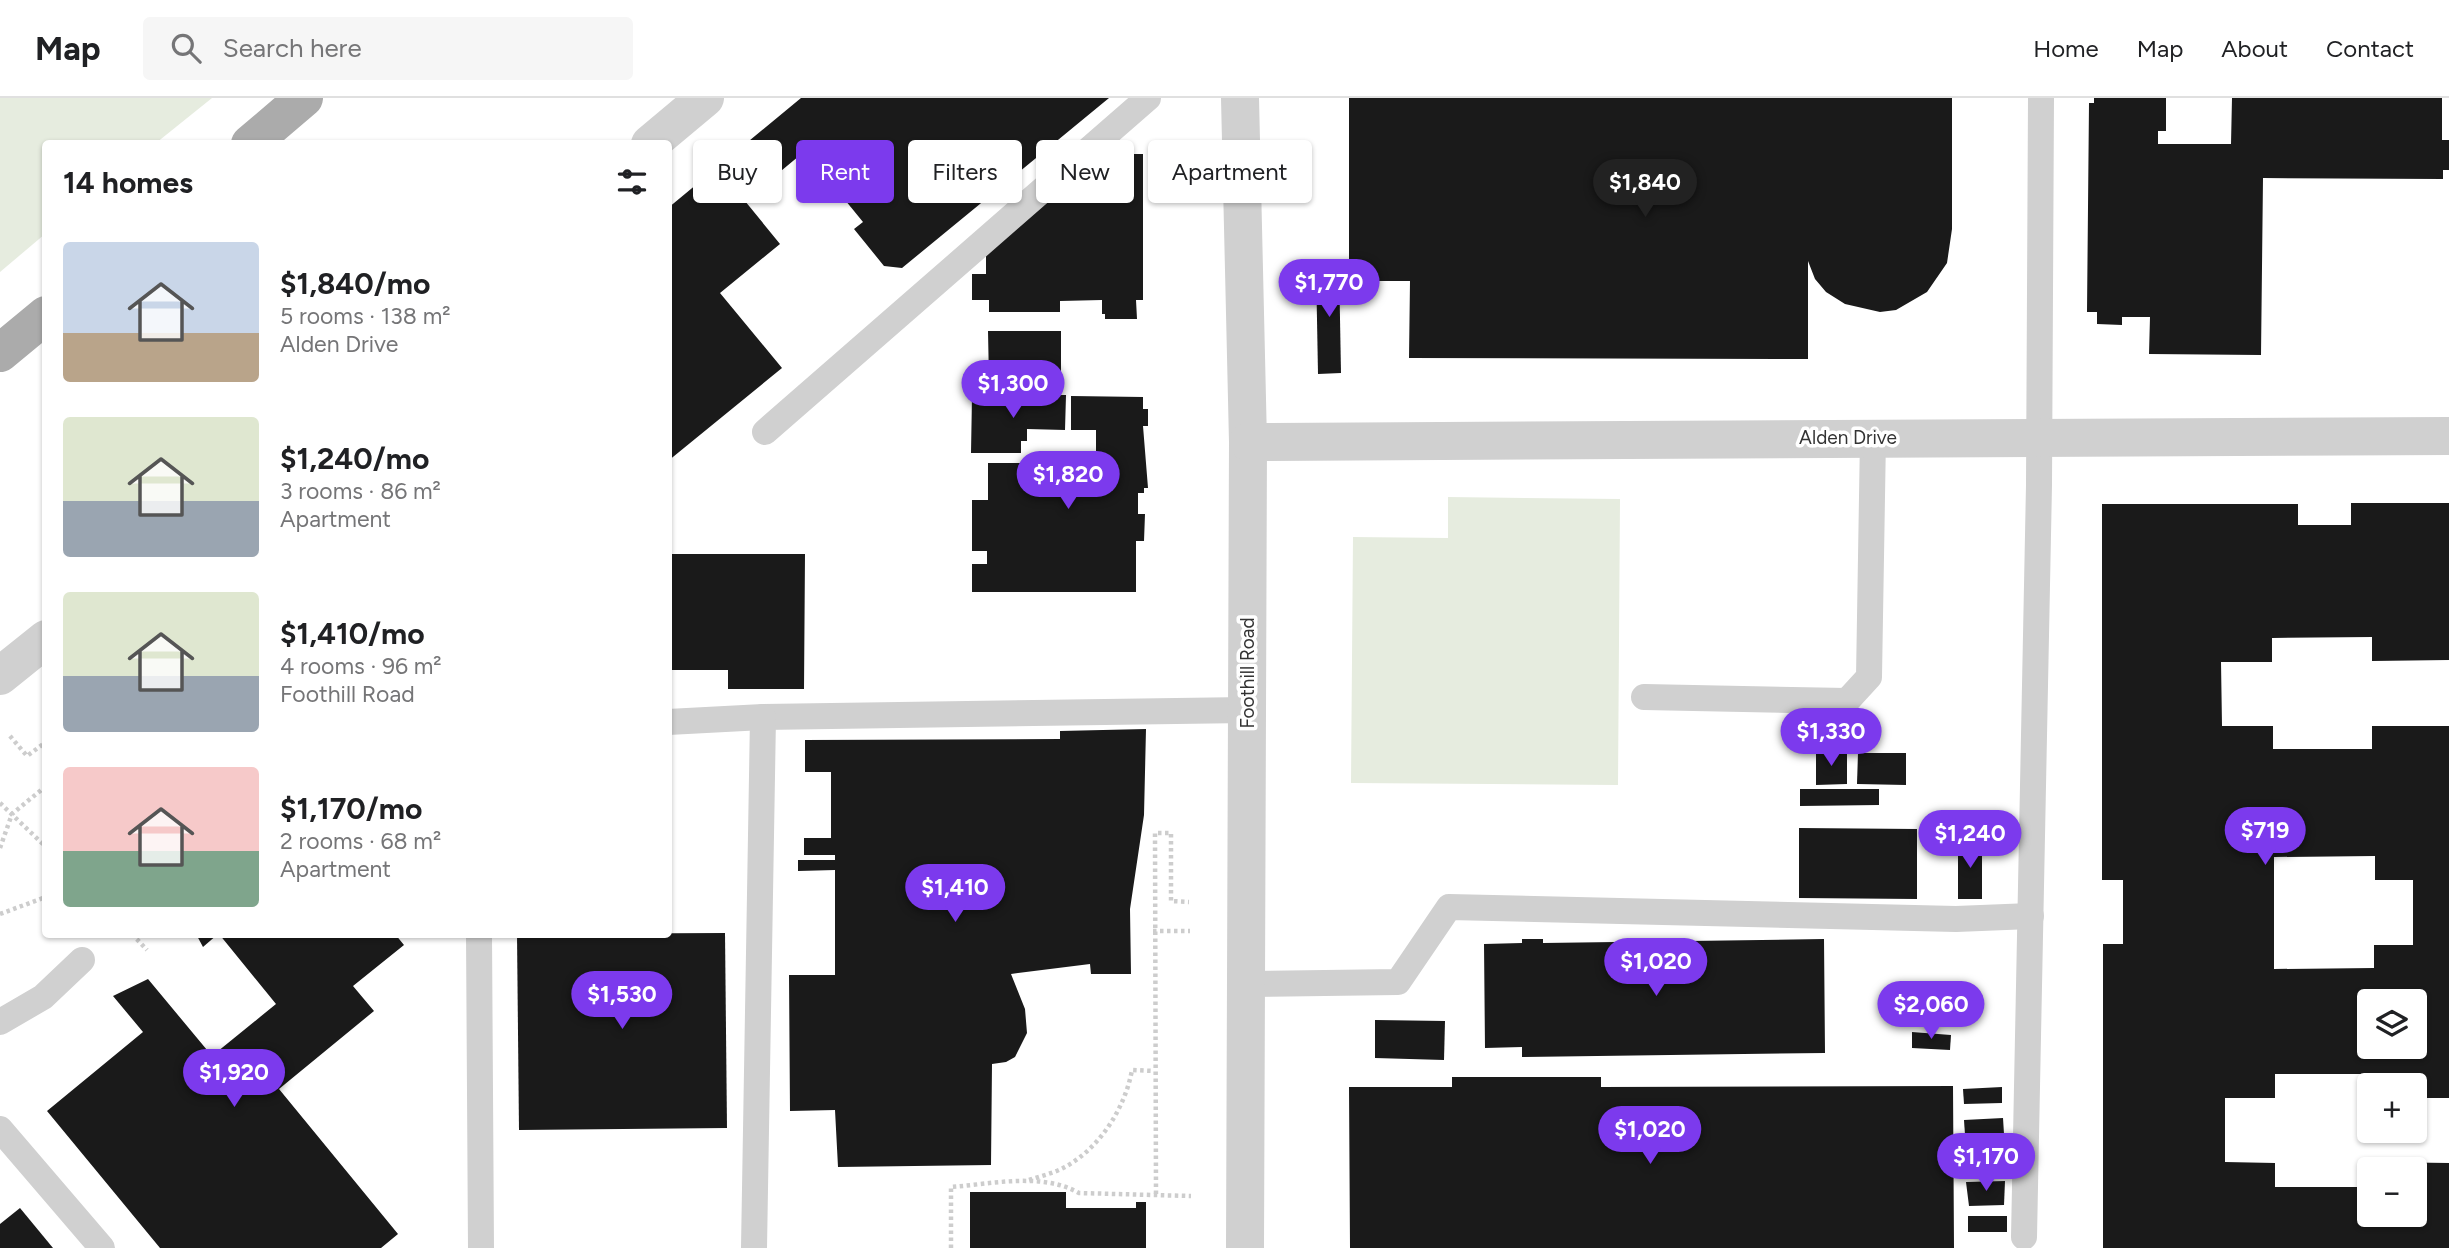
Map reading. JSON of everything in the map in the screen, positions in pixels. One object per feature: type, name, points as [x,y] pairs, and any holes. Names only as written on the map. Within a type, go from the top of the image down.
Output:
[{"type":"main road","points":[[255,140],[304,98]]},
{"type":"main road","points":[[0,353],[42,318]]},
{"type":"street","points":[[655,140],[705,98]]},
{"type":"street","name":"Foothill Road","points":[[1240,98],[1248,442],[1245,1248]]},
{"type":"street","name":"Alden Drive","points":[[1248,442],[2449,436]]},
{"type":"street","points":[[0,676],[42,642]]},
{"type":"lane","points":[[765,432],[1148,98]]},
{"type":"lane","points":[[2024,1237],[2040,436],[2041,98]]},
{"type":"lane","points":[[1644,697],[1847,701],[1869,677],[1873,437]]},
{"type":"lane","points":[[672,722],[763,717],[1247,710]]},
{"type":"lane","points":[[754,1248],[763,717]]},
{"type":"lane","points":[[1246,984],[1398,982],[1449,907],[1956,919],[2031,916]]},
{"type":"lane","points":[[478,938],[481,1248]]},
{"type":"lane","points":[[0,1022],[43,996],[82,960]]},
{"type":"lane","points":[[0,1129],[102,1248]]},
{"type":"path","points":[[10,736],[27,756],[42,745]]},
{"type":"path","points":[[0,848],[12,814],[42,789]]},
{"type":"path","points":[[0,803],[42,843]]},
{"type":"path","points":[[1156,1194],[1153,931],[1155,833],[1171,833],[1171,901],[1189,902]]},
{"type":"path","points":[[0,914],[42,898]]},
{"type":"path","points":[[1153,931],[1190,931]]},
{"type":"path","points":[[136,938],[147,950]]},
{"type":"path","points":[[1025,1182],[1066,1167],[1103,1135],[1128,1094],[1132,1070],[1154,1071]]},
{"type":"path","points":[[951,1248],[951,1187],[1025,1182],[1063,1184],[1079,1193],[1191,1196]]},
{"type":"shaded area","points":[[0,98],[212,98],[160,140],[42,140],[42,237],[0,272]]},
{"type":"shaded area","points":[[1448,497],[1620,499],[1618,785],[1351,783],[1353,537],[1448,538]]},
{"type":"building","points":[[801,98],[1109,98],[1058,140],[1036,140],[1036,158],[1022,169],[1022,140],[908,140],[908,203],[981,203],[902,268],[884,266],[854,229],[863,222],[847,203],[894,203],[894,140],[796,140],[796,158],[782,170],[782,140],[750,140]]},
{"type":"building","points":[[1349,98],[1952,98],[1952,229],[1947,263],[1927,292],[1896,310],[1880,312],[1845,304],[1826,292],[1815,279],[1808,261],[1808,359],[1409,358],[1410,281],[1349,281]]},
{"type":"building","points":[[2094,98],[2166,98],[2166,131],[2158,131],[2158,144],[2231,144],[2232,98],[2442,98],[2442,140],[2449,140],[2449,170],[2443,170],[2443,179],[2263,178],[2261,355],[2149,354],[2150,317],[2122,317],[2122,325],[2097,324],[2097,312],[2087,312],[2089,103],[2094,103]]},
{"type":"building","points":[[1134,154],[1143,154],[1143,300],[1136,300],[1137,319],[1105,319],[1105,314],[1102,314],[1102,300],[1060,301],[1060,312],[989,312],[989,300],[972,300],[972,274],[986,274],[986,253],[1046,203],[1134,203]]},
{"type":"building","points":[[693,187],[693,203],[747,203],[780,244],[720,293],[782,368],[672,458],[672,205]]},
{"type":"building","points":[[1339,264],[1341,373],[1318,374],[1316,265]]},
{"type":"building","points":[[988,331],[1061,331],[1061,373],[1012,373],[1012,381],[989,381]]},
{"type":"building","points":[[1066,395],[1065,430],[1027,429],[1027,441],[1021,441],[1021,453],[971,453],[972,396]]},
{"type":"building","points":[[1071,396],[1143,397],[1143,409],[1148,409],[1148,426],[1143,426],[1148,488],[1144,488],[1144,493],[1138,493],[1138,514],[1145,514],[1144,541],[1136,541],[1136,592],[972,592],[972,564],[987,564],[987,551],[972,551],[972,500],[988,500],[988,463],[1087,463],[1087,458],[1096,458],[1096,430],[1071,430]]},
{"type":"building","points":[[2351,503],[2449,503],[2449,660],[2372,661],[2372,637],[2272,638],[2272,662],[2221,662],[2222,726],[2273,726],[2273,749],[2372,749],[2372,726],[2449,726],[2449,1098],[2427,1098],[2427,1073],[2275,1074],[2275,1098],[2225,1098],[2225,1162],[2275,1163],[2275,1187],[2357,1187],[2357,1227],[2427,1227],[2427,1163],[2449,1163],[2449,1248],[2103,1248],[2103,944],[2123,944],[2123,880],[2102,880],[2102,504],[2298,504],[2298,525],[2351,525]],"holes":[[[2375,856],[2375,880],[2413,880],[2413,945],[2374,945],[2374,968],[2274,969],[2274,857]]]},
{"type":"building","points":[[672,554],[805,554],[804,689],[728,689],[728,670],[672,670]]},
{"type":"building","points":[[1146,729],[1144,815],[1130,909],[1131,974],[1091,974],[1090,964],[1011,974],[1025,1009],[1027,1033],[1015,1057],[1006,1062],[992,1064],[991,1165],[838,1167],[835,1110],[790,1111],[789,975],[835,975],[835,870],[798,871],[798,860],[835,860],[835,855],[804,855],[804,838],[831,838],[831,772],[805,772],[805,740],[1060,739],[1060,731]]},
{"type":"building","points":[[1816,752],[1847,752],[1847,784],[1816,785]]},
{"type":"building","points":[[1858,753],[1906,753],[1906,785],[1857,784]]},
{"type":"building","points":[[1800,789],[1879,789],[1879,805],[1800,806]]},
{"type":"building","points":[[1799,828],[1917,829],[1917,899],[1799,898]]},
{"type":"building","points":[[1958,842],[1982,842],[1982,899],[1958,899]]},
{"type":"building","points":[[672,933],[725,933],[727,1128],[519,1130],[517,938],[672,938]]},
{"type":"building","points":[[198,938],[213,938],[203,947]]},
{"type":"building","points":[[222,938],[398,938],[404,945],[353,986],[374,1011],[279,1089],[398,1234],[381,1248],[160,1248],[47,1111],[143,1032],[113,996],[148,979],[212,1056],[276,1004]]},
{"type":"building","points":[[1522,939],[1543,939],[1543,943],[1824,939],[1825,1053],[1522,1057],[1522,1047],[1485,1048],[1484,944],[1522,943]]},
{"type":"building","points":[[1375,1020],[1445,1021],[1444,1060],[1375,1058]]},
{"type":"building","points":[[1912,1032],[1951,1035],[1950,1050],[1912,1048]]},
{"type":"building","points":[[1452,1077],[1601,1077],[1601,1087],[1953,1086],[1954,1248],[1350,1248],[1349,1087],[1452,1087]]},
{"type":"building","points":[[2002,1087],[2002,1103],[1964,1104],[1963,1089]]},
{"type":"building","points":[[2003,1118],[2004,1134],[1965,1135],[1964,1120]]},
{"type":"building","points":[[2004,1149],[2005,1165],[1966,1167],[1965,1151]]},
{"type":"building","points":[[2005,1181],[2004,1205],[1969,1206],[1966,1182]]},
{"type":"building","points":[[970,1192],[1066,1192],[1066,1208],[1136,1208],[1136,1202],[1146,1202],[1146,1248],[970,1248]]},
{"type":"building","points":[[20,1208],[53,1248],[0,1248],[0,1224]]},
{"type":"building","points":[[1968,1216],[2007,1216],[2007,1232],[1968,1232]]}]
